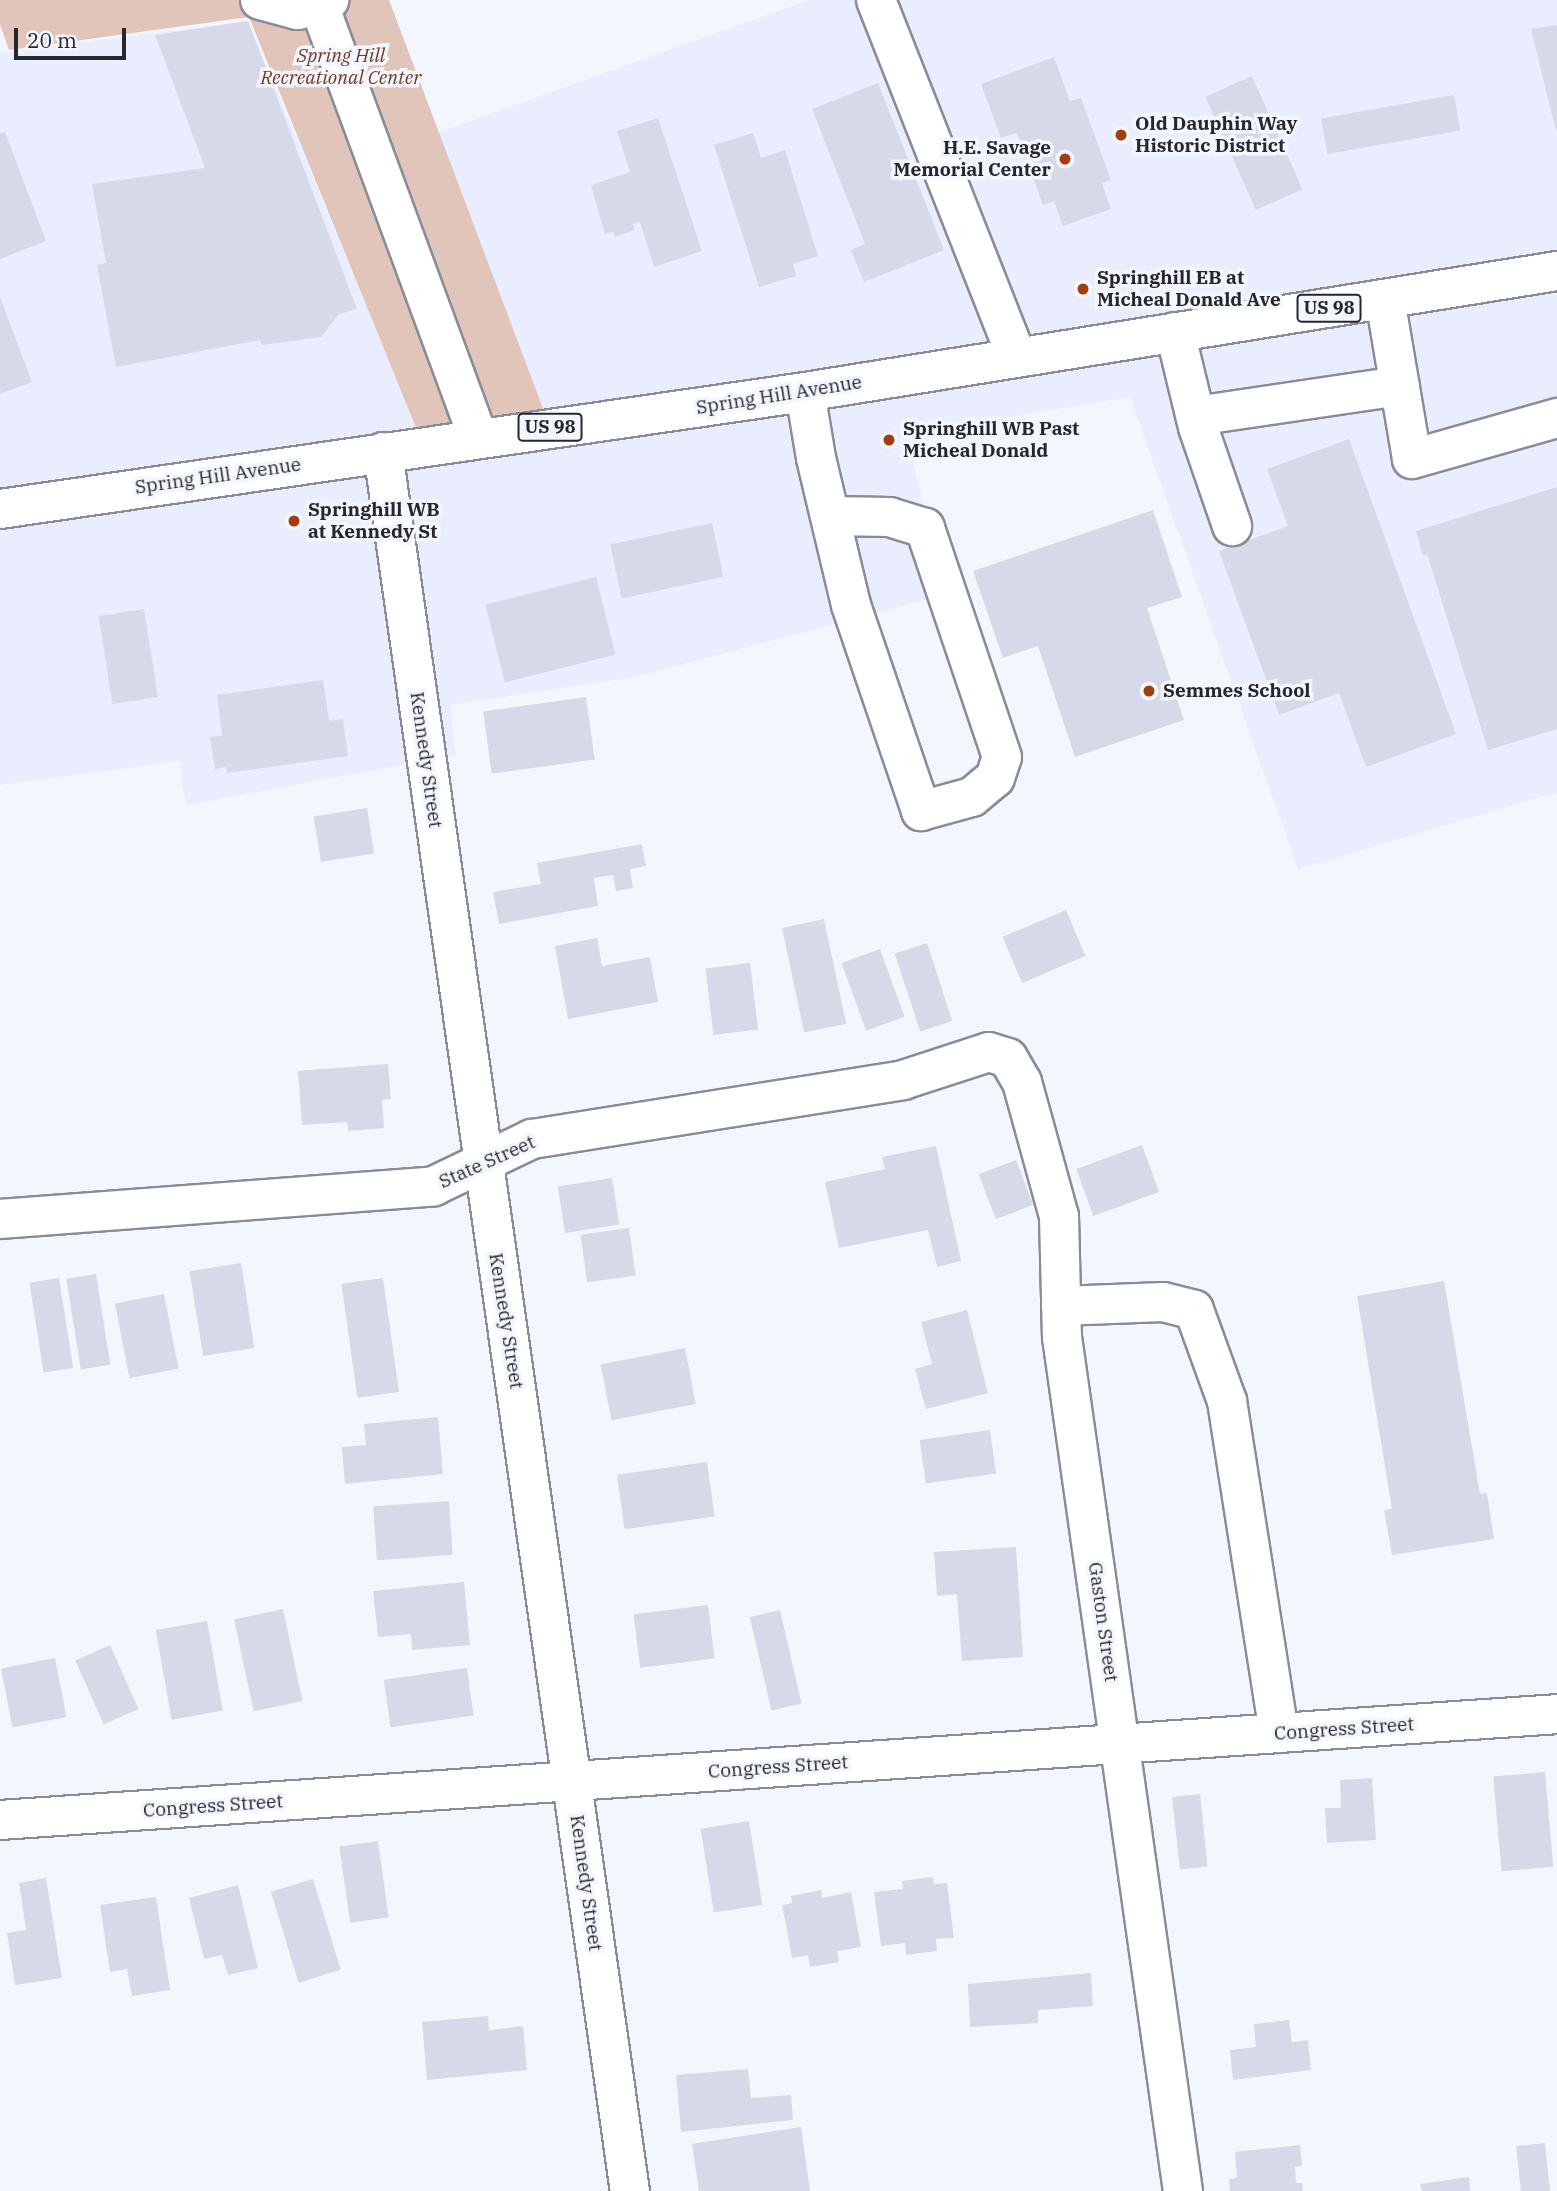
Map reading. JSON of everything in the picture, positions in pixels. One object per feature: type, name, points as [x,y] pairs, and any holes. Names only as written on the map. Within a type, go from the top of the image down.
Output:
[{"type":"street","points":[[260,0],[288,9],[324,3],[478,437]]},
{"type":"street","points":[[876,0],[1016,356]]},
{"type":"street","name":"Spring Hill Avenue","points":[[0,509],[478,437],[805,392],[1557,271]]},
{"type":"street","points":[[1385,299],[1412,459],[1557,418]]},
{"type":"street","points":[[1175,332],[1196,416],[1232,526]]},
{"type":"street","points":[[1196,416],[1400,386]]},
{"type":"street","points":[[805,392],[830,516],[851,606],[920,811],[972,797],[995,778],[1002,757],[925,528],[891,517],[830,516]]},
{"type":"street","name":"Kennedy Street","points":[[383,452],[630,2191]]},
{"type":"street","name":"State Street","points":[[0,1219],[434,1186],[532,1139],[903,1080],[989,1052],[1008,1058]]},
{"type":"street","name":"Gaston Street","points":[[1008,1058],[1023,1082],[1059,1216],[1061,1306],[1183,2191]]},
{"type":"street","points":[[1061,1306],[1163,1302],[1194,1310],[1227,1401],[1279,1733]]},
{"type":"street","name":"Congress Street","points":[[0,1820],[1557,1714]]},
{"type":"shaded area","points":[[809,0],[1557,0],[1557,792],[1298,869],[1130,397],[907,434],[944,595],[635,677],[450,705],[456,755],[186,805],[179,761],[0,785],[0,53],[248,21],[418,430],[543,411],[437,133]]},
{"type":"green space","name":"Spring Hill Recreational Center","points":[[0,0],[389,0],[544,411],[417,430],[249,17],[9,50],[0,24]]},
{"type":"building","points":[[248,21],[357,309],[339,314],[321,337],[262,345],[260,340],[116,367],[97,265],[106,263],[92,184],[205,168],[155,35]]},
{"type":"building","points":[[1557,25],[1557,130],[1556,131],[1531,29]]},
{"type":"building","name":"H.E. Savage Memorial Center","points":[[1054,57],[1070,101],[1081,98],[1111,180],[1102,183],[1111,209],[1063,226],[1054,201],[1043,205],[1017,133],[1001,138],[981,84]]},
{"type":"building","points":[[1252,76],[1302,189],[1256,210],[1205,97]]},
{"type":"building","points":[[878,83],[944,250],[864,282],[851,250],[865,244],[812,109]]},
{"type":"building","points":[[1454,95],[1460,130],[1327,154],[1321,118]]},
{"type":"building","points":[[658,118],[702,251],[654,267],[640,222],[633,224],[635,230],[615,237],[613,232],[605,234],[591,185],[630,172],[617,131]]},
{"type":"building","points":[[5,132],[46,241],[0,259],[0,133]]},
{"type":"building","points":[[753,133],[761,158],[785,150],[818,256],[793,264],[796,276],[759,287],[714,145]]},
{"type":"building","points":[[0,297],[32,382],[0,394]]},
{"type":"building","points":[[1349,439],[1456,734],[1366,767],[1339,693],[1279,715],[1219,551],[1288,526],[1267,469]]},
{"type":"building","points":[[1557,487],[1557,729],[1488,750],[1427,554],[1423,556],[1416,531]]},
{"type":"building","points":[[1153,510],[1182,597],[1147,608],[1184,720],[1075,757],[1038,646],[1003,658],[973,571]]},
{"type":"building","points":[[712,523],[723,577],[622,598],[610,545]]},
{"type":"building","points":[[596,577],[615,655],[505,682],[485,605]]},
{"type":"building","points":[[144,609],[158,697],[112,704],[99,616]]},
{"type":"building","points":[[323,680],[329,721],[343,719],[348,756],[227,773],[226,767],[215,769],[210,737],[222,736],[217,695]]},
{"type":"building","points":[[586,697],[595,759],[492,774],[483,711]]},
{"type":"building","points":[[367,808],[374,853],[321,862],[314,816]]},
{"type":"building","points":[[642,844],[646,866],[630,869],[633,888],[616,891],[613,875],[594,878],[598,906],[499,924],[493,892],[541,884],[537,863]]},
{"type":"building","points":[[1066,910],[1086,956],[1022,983],[1002,937]]},
{"type":"building","points":[[824,919],[846,1024],[804,1033],[782,928]]},
{"type":"building","points":[[597,938],[602,966],[650,957],[658,1002],[568,1019],[555,946]]},
{"type":"building","points":[[927,943],[952,1021],[920,1031],[895,954]]},
{"type":"building","points":[[880,949],[905,1017],[866,1031],[841,963]]},
{"type":"building","points":[[750,963],[758,1030],[714,1035],[705,968]]},
{"type":"building","points":[[388,1064],[391,1099],[382,1100],[384,1128],[348,1131],[347,1122],[302,1125],[298,1071]]},
{"type":"building","points":[[1142,1145],[1159,1192],[1093,1216],[1076,1169]]},
{"type":"building","points":[[936,1146],[961,1261],[937,1267],[928,1230],[839,1248],[825,1182],[885,1169],[882,1157]]},
{"type":"building","points":[[1016,1160],[1033,1205],[996,1219],[979,1174]]},
{"type":"building","points":[[612,1178],[619,1224],[565,1233],[558,1187]]},
{"type":"building","points":[[629,1228],[636,1276],[587,1282],[580,1235]]},
{"type":"building","points":[[241,1263],[254,1348],[203,1356],[190,1271]]},
{"type":"building","points":[[96,1274],[110,1365],[81,1370],[66,1279]]},
{"type":"building","points":[[59,1278],[73,1368],[44,1373],[29,1283]]},
{"type":"building","points":[[383,1278],[399,1392],[357,1398],[341,1284]]},
{"type":"building","points":[[1444,1281],[1480,1494],[1487,1493],[1494,1539],[1392,1555],[1384,1510],[1392,1509],[1357,1296]]},
{"type":"building","points":[[164,1294],[179,1369],[129,1378],[115,1304]]},
{"type":"building","points":[[967,1310],[988,1393],[926,1409],[915,1369],[932,1364],[921,1322]]},
{"type":"building","points":[[685,1348],[696,1404],[611,1420],[601,1364]]},
{"type":"building","points":[[438,1417],[443,1474],[345,1484],[342,1447],[366,1445],[364,1424]]},
{"type":"building","points":[[990,1430],[996,1474],[926,1483],[920,1440]]},
{"type":"building","points":[[707,1462],[715,1516],[625,1529],[617,1475]]},
{"type":"building","points":[[449,1501],[453,1555],[377,1560],[373,1506]]},
{"type":"building","points":[[1016,1547],[1023,1657],[962,1661],[957,1594],[937,1596],[934,1552]]},
{"type":"building","points":[[464,1582],[470,1645],[412,1650],[411,1634],[378,1637],[373,1591]]},
{"type":"building","points":[[708,1605],[715,1659],[640,1668],[634,1614]]},
{"type":"building","points":[[283,1609],[303,1701],[254,1711],[234,1619]]},
{"type":"building","points":[[780,1610],[802,1704],[771,1711],[750,1617]]},
{"type":"building","points":[[207,1621],[223,1711],[172,1720],[156,1630]]},
{"type":"building","points":[[110,1645],[138,1709],[104,1724],[75,1660]]},
{"type":"building","points":[[55,1658],[66,1717],[12,1727],[1,1668]]},
{"type":"building","points":[[467,1668],[474,1716],[390,1727],[384,1680]]},
{"type":"building","points":[[1545,1772],[1553,1867],[1501,1871],[1493,1777]]},
{"type":"building","points":[[1372,1778],[1376,1840],[1327,1843],[1325,1808],[1341,1808],[1340,1780]]},
{"type":"building","points":[[1200,1794],[1208,1867],[1180,1870],[1172,1797]]},
{"type":"building","points":[[749,1821],[762,1905],[714,1913],[701,1829]]},
{"type":"building","points":[[378,1841],[389,1917],[350,1923],[339,1846]]},
{"type":"building","points":[[933,1877],[934,1884],[947,1883],[954,1938],[936,1939],[937,1951],[906,1955],[905,1943],[881,1946],[874,1892],[903,1889],[902,1881]]},
{"type":"building","points":[[46,1878],[62,1978],[15,1985],[7,1933],[26,1930],[19,1883]]},
{"type":"building","points":[[313,1879],[341,1970],[299,1983],[271,1892]]},
{"type":"building","points":[[238,1885],[258,1968],[228,1975],[222,1955],[204,1959],[189,1898]]},
{"type":"building","points":[[821,1890],[822,1898],[851,1892],[861,1947],[837,1951],[839,1962],[810,1967],[808,1955],[792,1958],[782,1905],[792,1903],[791,1896]]},
{"type":"building","points":[[156,1897],[170,1990],[132,1996],[127,1969],[110,1972],[100,1905]]},
{"type":"building","points":[[1091,1973],[1093,2006],[1038,2010],[1038,2023],[970,2027],[968,1984]]},
{"type":"building","points":[[488,2016],[489,2030],[523,2026],[527,2070],[427,2080],[422,2022]]},
{"type":"building","points":[[1289,2020],[1292,2042],[1308,2040],[1311,2070],[1233,2080],[1230,2050],[1256,2047],[1254,2024]]},
{"type":"building","points":[[748,2069],[751,2098],[791,2095],[793,2120],[681,2132],[676,2075]]},
{"type":"building","points":[[801,2127],[810,2191],[699,2191],[692,2144]]},
{"type":"building","points":[[1545,2143],[1550,2191],[1521,2191],[1516,2146]]},
{"type":"building","points":[[1300,2145],[1302,2166],[1295,2167],[1296,2183],[1302,2183],[1303,2191],[1230,2191],[1229,2179],[1237,2178],[1235,2152]]},
{"type":"building","points":[[1469,2177],[1470,2191],[1422,2191],[1420,2184]]},
{"type":"place","name":"Old Dauphin Way Historic District","points":[[1121,135]]},
{"type":"place","name":"H.E. Savage Memorial Center","points":[[1065,159]]},
{"type":"place","name":"Springhill EB at Micheal Donald Ave","points":[[1083,289]]},
{"type":"place","name":"Springhill WB Past Micheal Donald","points":[[889,440]]},
{"type":"place","name":"Springhill WB at Kennedy St","points":[[294,521]]},
{"type":"place","name":"Semmes School","points":[[1149,691]]}]
